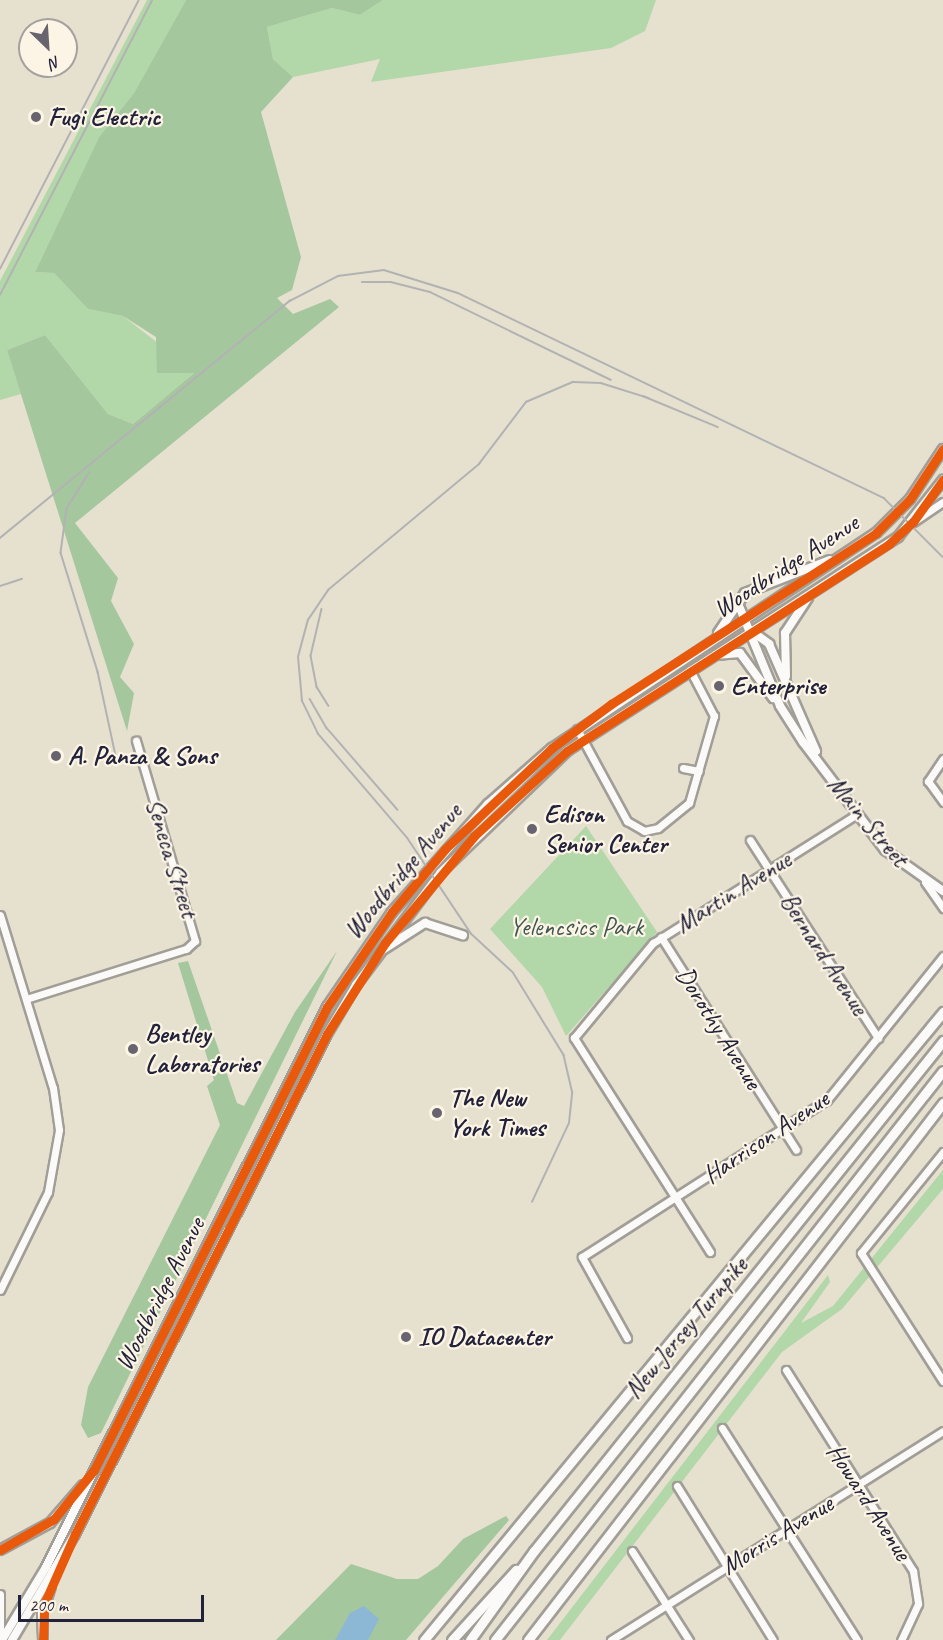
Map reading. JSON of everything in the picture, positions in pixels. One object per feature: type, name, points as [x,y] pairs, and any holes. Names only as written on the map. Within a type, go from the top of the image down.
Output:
[{"type":"highway","name":"New Jersey Turnpike","points":[[424,1640],[943,1012]]},
{"type":"highway","name":"New Jersey Turnpike","points":[[470,1640],[534,1551],[943,1041]]},
{"type":"highway","name":"New Jersey Turnpike","points":[[495,1640],[943,1071]]},
{"type":"highway","points":[[528,1640],[943,1103]]},
{"type":"highway","points":[[452,1640],[534,1551]]},
{"type":"main road","name":"Woodbridge Avenue","points":[[2,1640],[41,1577],[356,960],[457,836],[577,729],[849,551],[900,510],[943,449]]},
{"type":"main road","name":"Woodbridge Avenue","points":[[12,1640],[75,1534],[322,1044],[379,952],[474,836],[584,740],[750,630],[815,591],[913,522],[943,480]]},
{"type":"main road","points":[[711,640],[745,592],[849,551]]},
{"type":"main road","points":[[788,691],[785,633],[794,613],[815,591]]},
{"type":"main road","name":"Main Street","points":[[737,602],[780,706],[824,768],[857,814],[897,862],[925,882],[943,891]]},
{"type":"main road","name":"Main Street","points":[[750,630],[769,644],[824,768]]},
{"type":"main road","points":[[713,656],[740,653],[780,706]]},
{"type":"main road","points":[[379,952],[425,923],[463,935]]},
{"type":"main road","points":[[0,1550],[54,1519],[104,1452]]},
{"type":"main road","points":[[43,1640],[44,1604],[75,1534]]},
{"type":"main road","points":[[0,1595],[0,1632]]},
{"type":"street","points":[[913,522],[943,502]]},
{"type":"street","points":[[577,729],[627,821],[644,831],[682,811],[699,771],[714,716],[690,670]]},
{"type":"street","name":"Seneca Street","points":[[26,999],[186,949],[195,941],[136,741]]},
{"type":"street","points":[[943,759],[928,781],[943,802]]},
{"type":"street","points":[[683,768],[699,771]]},
{"type":"street","name":"Martin Avenue","points":[[675,1197],[574,1038],[661,937],[857,814]]},
{"type":"street","name":"Bernard Avenue","points":[[750,840],[878,1038]]},
{"type":"street","points":[[925,882],[943,908]]},
{"type":"street","points":[[0,915],[56,1099],[58,1150],[47,1195],[0,1290]]},
{"type":"street","name":"Dorothy Avenue","points":[[661,937],[796,1150]]},
{"type":"street","name":"Harrison Avenue","points":[[627,1338],[582,1257],[827,1100],[943,956]]},
{"type":"street","points":[[943,1152],[861,1253],[943,1381]]},
{"type":"street","points":[[675,1197],[710,1252]]},
{"type":"street","name":"Howard Avenue","points":[[786,1371],[917,1581],[915,1615],[901,1640]]},
{"type":"street","points":[[722,1428],[857,1640]]},
{"type":"street","name":"Morris Avenue","points":[[611,1640],[943,1431]]},
{"type":"street","points":[[677,1486],[773,1640]]},
{"type":"street","points":[[632,1551],[689,1640]]},
{"type":"green space","points":[[147,0],[186,0],[134,93],[99,137],[35,272],[54,273],[88,309],[123,316],[195,372],[133,424],[108,414],[45,335],[7,350],[21,394],[0,400],[0,281]]},
{"type":"green space","points":[[186,0],[383,0],[360,15],[332,8],[267,27],[273,59],[293,77],[261,112],[301,257],[292,290],[277,298],[293,314],[330,299],[339,307],[75,523],[118,578],[111,601],[134,644],[120,677],[134,693],[127,731],[7,350],[45,335],[108,414],[133,424],[194,373],[157,373],[156,337],[123,316],[88,309],[54,273],[35,272],[99,137],[134,93]]},
{"type":"green space","points":[[383,0],[656,0],[645,31],[611,48],[371,82],[380,59],[293,77],[273,59],[267,27],[332,8],[360,15]]},
{"type":"green space","name":"Yelencsics Park","points":[[586,826],[657,932],[566,1036],[542,987],[490,929]]},
{"type":"green space","points":[[337,951],[101,1433],[88,1438],[81,1425],[88,1387],[220,1125],[207,1086],[214,1080],[178,963],[188,961],[237,1103],[244,1106],[295,1012]]},
{"type":"green space","points":[[943,1170],[943,1189],[842,1309],[782,1352],[560,1640],[547,1640],[828,1275],[830,1282],[801,1323],[833,1306]]},
{"type":"green space","points":[[506,1516],[509,1520],[406,1640],[276,1640],[351,1564],[397,1579],[418,1579],[438,1566],[463,1539]]},
{"type":"water","points":[[364,1606],[379,1619],[368,1640],[335,1640],[350,1613]]},
{"type":"railway","points":[[0,269],[139,0]]},
{"type":"railway","points":[[0,295],[152,0]]},
{"type":"railway","points":[[0,538],[290,301],[338,276],[384,270],[458,293],[884,498],[943,557]]},
{"type":"railway","points":[[362,282],[391,282],[430,292],[611,380]]},
{"type":"railway","points":[[532,1202],[569,1123],[572,1092],[564,1056],[513,973],[471,934],[407,838],[318,734],[302,701],[298,657],[308,620],[328,590],[479,464],[526,402],[573,382],[601,383],[649,398]]},
{"type":"railway","points":[[643,396],[718,427]]},
{"type":"railway","points":[[90,472],[67,509],[61,553],[98,672],[118,765]]},
{"type":"railway","points":[[0,586],[22,579]]},
{"type":"railway","points":[[322,609],[311,656],[317,687],[329,706]]},
{"type":"railway","points":[[310,699],[327,728],[398,810]]},
{"type":"cycle path","points":[[0,1550],[54,1519],[94,1470],[327,1007],[392,912],[445,849],[552,748],[611,704],[876,533],[910,499],[943,449]]},
{"type":"cycle path","points":[[43,1640],[44,1604],[75,1534],[327,1034],[385,943],[474,836],[567,751],[889,544],[913,522],[943,480]]},
{"type":"place","name":"Fugi Electric","points":[[36,117]]},
{"type":"place","name":"Enterprise","points":[[719,686]]},
{"type":"place","name":"A. Panza & Sons","points":[[56,756]]},
{"type":"place","name":"Edison Senior Center","points":[[532,829]]},
{"type":"place","name":"Bentley Laboratories","points":[[133,1049]]},
{"type":"place","name":"The New York Times","points":[[437,1113]]},
{"type":"place","name":"IO Datacenter","points":[[406,1337]]}]
